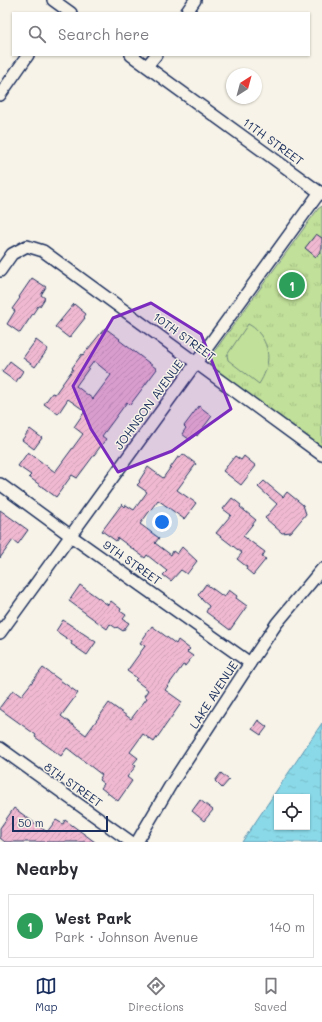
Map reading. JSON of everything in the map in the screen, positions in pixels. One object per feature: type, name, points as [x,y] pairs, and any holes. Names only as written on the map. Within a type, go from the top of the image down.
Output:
[{"type":"street","points":[[53,0],[64,11]]},
{"type":"street","points":[[187,12],[195,0]]},
{"type":"street","points":[[0,95],[27,56]]},
{"type":"street","name":"11TH STREET","points":[[132,56],[321,193]]},
{"type":"street","points":[[147,66],[155,56]]},
{"type":"street","name":"JOHNSON AVENUE","points":[[0,633],[195,362],[321,193]]},
{"type":"street","name":"10TH STREET","points":[[0,271],[12,254],[27,246],[43,251],[322,455]]},
{"type":"street","name":"9TH STREET","points":[[0,484],[250,663]]},
{"type":"street","name":"LAKE AVENUE","points":[[137,842],[170,786],[277,623],[322,569]]},
{"type":"street","name":"8TH STREET","points":[[0,748],[131,842]]},
{"type":"highlighted area","points":[[151,303],[201,334],[231,409],[172,451],[118,472],[91,429],[73,386],[113,318]]},
{"type":"green space","points":[[322,206],[322,450],[207,364],[208,360],[318,209]]},
{"type":"green space","points":[[248,324],[256,330],[266,344],[268,358],[267,364],[263,378],[259,384],[228,360],[227,355]]},
{"type":"water","points":[[322,723],[322,842],[242,842],[274,794],[274,830],[310,830],[310,794],[274,794]]},
{"type":"building","points":[[316,234],[322,238],[322,249],[316,257],[305,248]]},
{"type":"building","points":[[32,278],[46,287],[41,295],[45,298],[20,333],[7,324],[15,311],[12,309]]},
{"type":"building","points":[[74,304],[86,314],[84,317],[85,318],[69,338],[55,327]]},
{"type":"building","points":[[105,328],[157,369],[130,405],[127,402],[102,436],[106,439],[77,478],[72,475],[56,497],[29,477],[31,475],[18,466],[28,452],[55,472],[83,434],[74,427],[85,411],[68,399],[58,414],[44,404],[52,393],[55,394],[82,354],[83,355]],"holes":[[[94,361],[111,375],[93,399],[76,386]]]},
{"type":"building","points":[[36,340],[48,349],[35,367],[23,358]]},
{"type":"building","points":[[10,361],[23,371],[16,382],[2,372]]},
{"type":"building","points":[[199,406],[212,416],[197,436],[195,434],[190,440],[182,434],[186,428],[184,426]]},
{"type":"building","points":[[30,429],[42,438],[34,449],[22,440]]},
{"type":"building","points":[[183,454],[196,464],[177,490],[196,503],[184,519],[158,500],[140,524],[159,538],[155,543],[171,555],[173,551],[177,554],[182,547],[197,561],[187,574],[181,570],[171,581],[163,575],[167,571],[147,555],[145,558],[118,538],[116,541],[102,531],[122,504],[125,507],[126,505],[134,510],[147,492],[137,485],[148,467],[163,478],[178,457],[180,458]]},
{"type":"building","points":[[235,456],[241,460],[244,456],[256,466],[241,485],[223,471]]},
{"type":"building","points":[[264,481],[283,497],[287,492],[303,505],[306,514],[291,532],[282,533],[265,518],[277,504],[258,487]]},
{"type":"building","points":[[232,498],[241,505],[240,507],[256,520],[243,536],[265,552],[262,557],[266,559],[253,575],[246,569],[247,567],[237,559],[242,553],[216,533],[231,515],[223,509]]},
{"type":"building","points":[[0,510],[28,530],[18,544],[13,540],[0,558]]},
{"type":"building","points":[[206,584],[224,597],[229,590],[237,596],[236,598],[247,606],[230,630],[206,612],[209,606],[198,595]]},
{"type":"building","points":[[80,585],[108,605],[111,601],[121,609],[120,611],[126,615],[123,619],[129,623],[123,631],[110,624],[107,629],[69,601]]},
{"type":"building","points":[[63,620],[96,642],[87,655],[56,631]]},
{"type":"building","points":[[152,626],[176,644],[178,640],[190,649],[187,652],[193,656],[185,666],[183,665],[165,690],[182,702],[154,742],[143,734],[130,752],[138,758],[133,764],[136,766],[127,777],[132,781],[118,801],[101,788],[104,784],[99,780],[102,775],[67,748],[61,756],[35,737],[36,735],[0,709],[0,707],[13,690],[21,696],[43,668],[78,693],[61,716],[86,735],[109,703],[131,719],[147,698],[144,696],[148,690],[135,680],[137,678],[127,671],[145,646],[140,643]]},
{"type":"building","points":[[258,720],[267,727],[261,735],[252,729]]},
{"type":"building","points":[[221,773],[229,780],[222,788],[215,781]]},
{"type":"building","points":[[200,800],[213,810],[204,821],[192,811]]},
{"type":"building","points":[[14,808],[47,832],[56,820],[63,824],[65,820],[95,842],[5,842],[0,838],[0,828]]},
{"type":"place","name":"West Park","points":[[292,285]]}]
